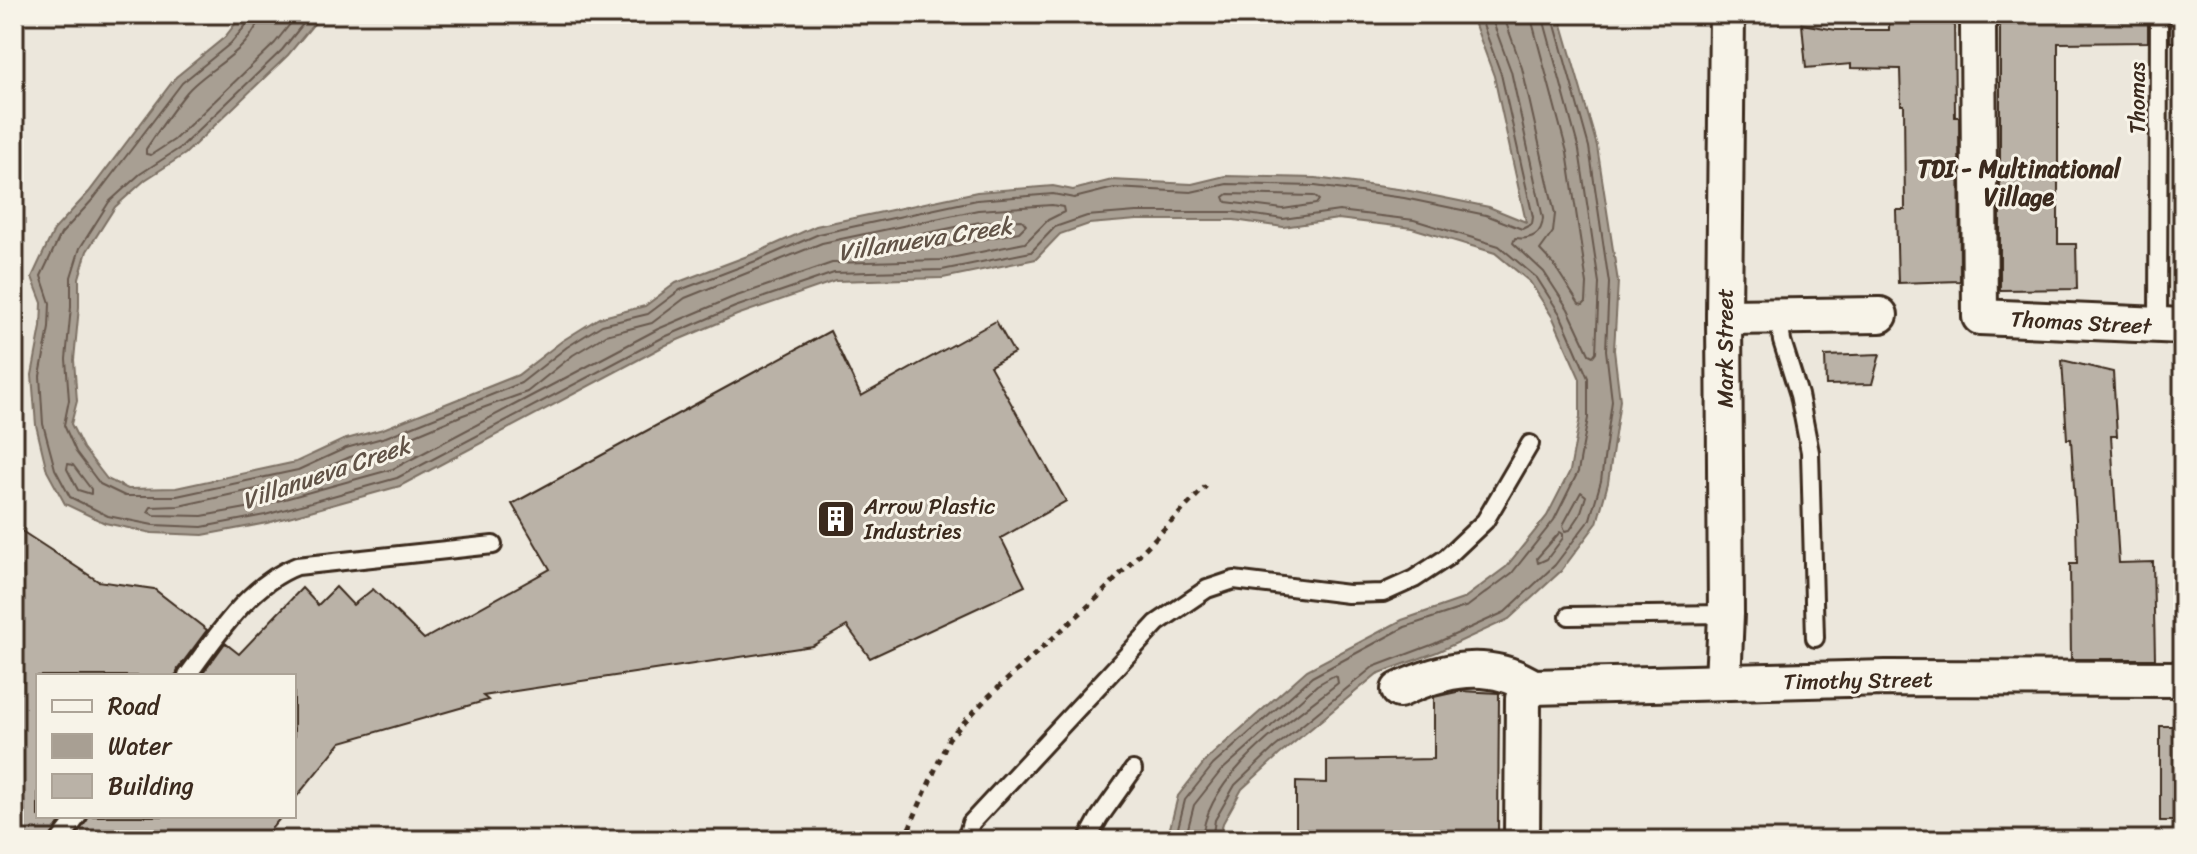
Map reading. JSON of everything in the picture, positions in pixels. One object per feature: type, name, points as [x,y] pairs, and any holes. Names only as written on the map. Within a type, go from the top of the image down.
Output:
[{"type":"street","name":"Mark Street","points":[[1723,682],[1726,614],[1724,317],[1727,14]]},
{"type":"street","name":"Thomas Street","points":[[1978,25],[1980,317],[2171,326]]},
{"type":"street","points":[[1724,317],[1880,315]]},
{"type":"street","points":[[1399,690],[1453,670],[1481,669],[1518,678],[1533,687],[1523,699],[1522,840]]},
{"type":"street","name":"Timothy Street","points":[[1533,687],[1886,678],[2183,679]]},
{"type":"lane","name":"Thomas","points":[[2159,14],[2171,326]]},
{"type":"lane","points":[[1779,316],[1782,341],[1799,395],[1810,452],[1815,638]]},
{"type":"lane","points":[[966,840],[971,823],[999,791],[1157,623],[1178,606],[1207,589],[1234,580],[1348,594],[1383,593],[1414,579],[1446,558],[1485,521],[1530,444]]},
{"type":"lane","points":[[189,674],[241,608],[281,572],[297,566],[493,545]]},
{"type":"lane","points":[[1569,616],[1726,614]]},
{"type":"lane","points":[[1087,840],[1133,770]]},
{"type":"lane","points":[[60,840],[76,818]]},
{"type":"path","points":[[904,840],[949,738],[988,697],[1097,598],[1206,486]]},
{"type":"water","name":"Villanueva Creek","points":[[243,14],[322,14],[288,55],[185,154],[145,180],[115,207],[87,251],[79,278],[74,360],[77,401],[71,424],[83,448],[107,479],[128,489],[176,488],[296,462],[343,440],[383,429],[518,375],[562,341],[599,318],[645,306],[676,283],[816,226],[977,192],[1053,186],[1073,190],[1112,180],[1192,184],[1225,176],[1316,178],[1405,190],[1489,207],[1526,222],[1494,76],[1471,14],[1559,14],[1597,146],[1618,282],[1614,350],[1620,400],[1608,483],[1597,523],[1561,571],[1509,619],[1437,652],[1377,674],[1279,755],[1242,789],[1223,823],[1219,840],[1167,840],[1178,796],[1207,759],[1307,670],[1402,620],[1463,599],[1506,567],[1547,516],[1570,471],[1580,417],[1580,379],[1553,318],[1530,282],[1495,253],[1412,228],[1338,219],[1283,227],[1234,220],[1137,220],[1089,224],[1060,234],[1036,259],[943,278],[835,281],[737,315],[666,345],[400,486],[267,523],[203,535],[152,533],[105,523],[65,504],[47,471],[36,425],[32,375],[42,303],[32,277],[54,230],[89,192],[176,77],[225,37]]},
{"type":"building","points":[[1889,14],[1954,14],[1955,117],[1959,117],[1960,281],[1898,283],[1896,210],[1905,210],[1904,105],[1901,105],[1900,69],[1851,68],[1851,64],[1806,68],[1802,24],[1836,30],[1889,30]]},
{"type":"building","points":[[2000,14],[2148,14],[2148,42],[2058,43],[2058,244],[2076,244],[2077,289],[2000,290]]},
{"type":"building","points":[[2170,14],[2183,14],[2183,42],[2170,42]]},
{"type":"building","name":"Arrow Plastic Industries","points":[[996,321],[1014,353],[990,366],[1066,501],[1001,538],[1025,586],[870,658],[847,626],[812,646],[483,696],[488,700],[341,742],[296,798],[296,674],[202,674],[225,643],[239,654],[302,588],[318,605],[336,587],[353,605],[373,589],[424,639],[550,569],[512,504],[830,331],[861,396]]},
{"type":"building","points":[[1880,354],[1872,384],[1826,385],[1825,356]]},
{"type":"building","points":[[2062,360],[2113,372],[2117,436],[2111,436],[2119,563],[2153,562],[2155,659],[2071,659],[2070,564],[2077,564],[2076,520]]},
{"type":"building","points":[[14,526],[98,581],[154,589],[207,630],[177,674],[36,674],[36,818],[63,818],[49,840],[14,840]]},
{"type":"building","points":[[1461,691],[1499,693],[1498,831],[1361,832],[1360,840],[1296,840],[1296,782],[1327,783],[1327,761],[1434,759],[1434,697]]},
{"type":"building","points":[[2160,726],[2183,726],[2183,821],[2160,821]]},
{"type":"building","points":[[88,818],[280,818],[262,840],[74,840]]},
{"type":"place","name":"Arrow Plastic Industries","points":[[836,519]]},
{"type":"district","name":"TDI - Multinational Village","points":[[2019,183]]}]
